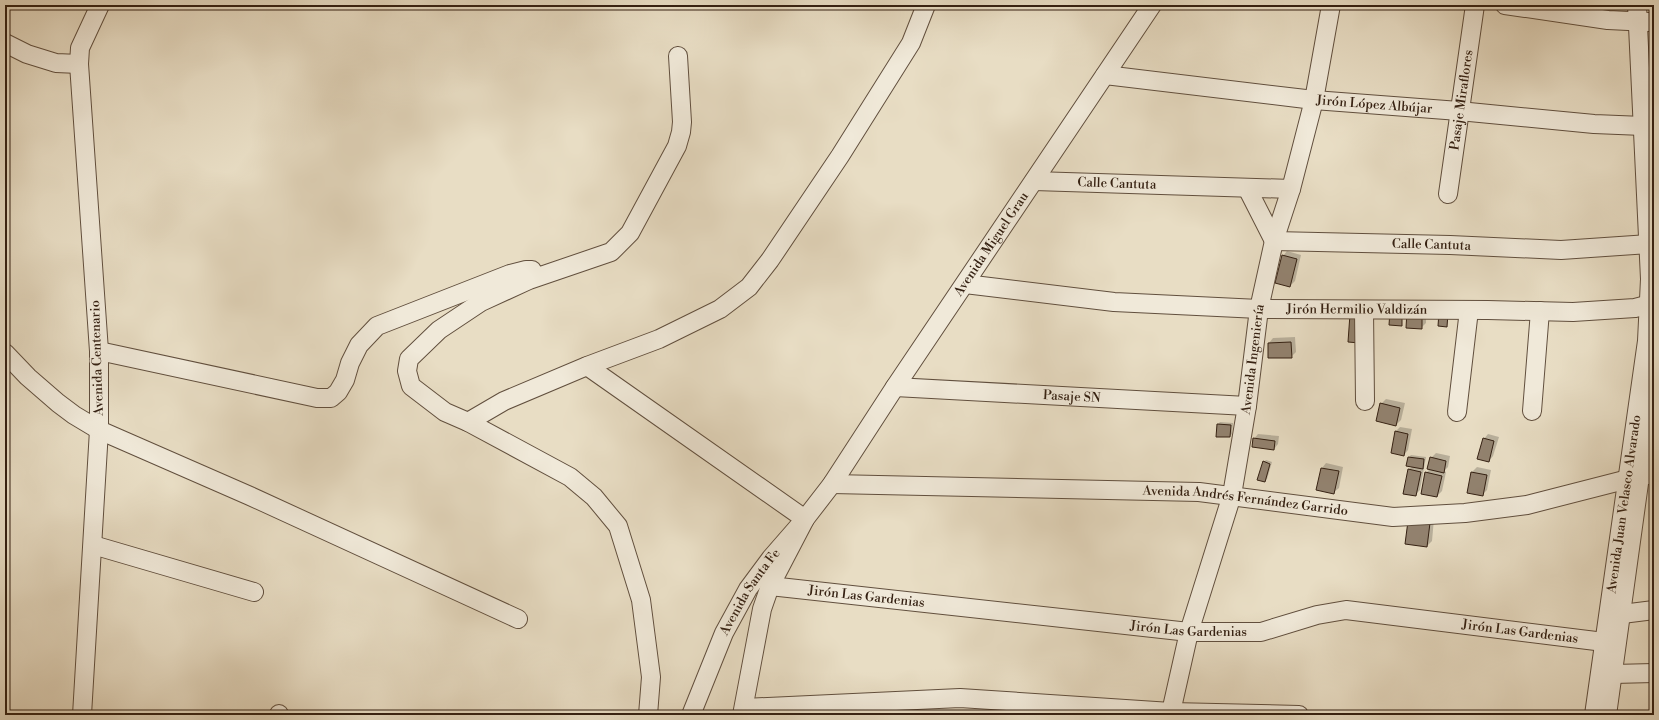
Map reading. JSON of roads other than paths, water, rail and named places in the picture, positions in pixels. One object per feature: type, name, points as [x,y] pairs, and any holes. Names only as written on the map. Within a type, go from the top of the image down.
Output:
[{"type":"street","name":"Avenida Centenario","points":[[82,715],[100,430],[99,351],[79,64],[80,48],[100,5]]},
{"type":"street","points":[[468,422],[504,401],[587,366],[659,339],[720,309],[749,287],[770,260],[836,162],[911,43],[926,5]]},
{"type":"street","name":"Avenida Miguel Grau","points":[[832,484],[895,387],[1152,5]]},
{"type":"street","name":"Avenida Ingeniería","points":[[1171,712],[1189,632],[1232,495],[1247,406],[1259,309],[1274,241],[1291,189],[1314,100],[1332,5]]},
{"type":"street","name":"Pasaje Miraflores","points":[[1448,194],[1475,5]]},
{"type":"street","points":[[1505,5],[1608,20],[1643,13]]},
{"type":"street","name":"Avenida Juan Velasco Alvarado","points":[[1643,13],[1649,82],[1654,100]]},
{"type":"street","points":[[5,43],[27,54],[56,64],[79,64]]},
{"type":"street","points":[[648,715],[651,677],[641,600],[618,526],[594,497],[570,477],[468,422],[445,412],[411,386],[407,371],[409,359],[439,330],[481,302],[544,274],[611,252],[630,233],[677,146],[681,132],[682,122],[678,56]]},
{"type":"street","name":"Jirón López Albújar","points":[[1105,75],[1314,100],[1459,111],[1594,124],[1643,126]]},
{"type":"street","name":"Avenida Juan Velasco Alvarado","points":[[1594,715],[1604,642],[1640,477],[1647,341],[1651,304],[1643,126],[1649,82]]},
{"type":"street","name":"Calle Cantuta","points":[[1034,182],[1291,189]]},
{"type":"street","points":[[1247,188],[1274,241]]},
{"type":"street","name":"Calle Cantuta","points":[[1274,241],[1450,245],[1561,250],[1648,244]]},
{"type":"street","points":[[99,351],[318,398],[331,398],[338,392],[346,380],[350,363],[359,345],[377,326],[510,274],[526,270],[544,274]]},
{"type":"street","name":"Jirón Hermilio Valdizán","points":[[965,284],[1114,302],[1259,309],[1588,311],[1634,308],[1651,304]]},
{"type":"street","points":[[1364,310],[1365,401]]},
{"type":"street","points":[[1457,412],[1469,310]]},
{"type":"street","points":[[1532,411],[1540,311]]},
{"type":"street","points":[[5,353],[28,377],[58,403],[74,415],[100,430],[250,496],[518,619]]},
{"type":"street","points":[[587,366],[805,519],[770,586],[762,609],[743,712],[960,698],[1171,712],[1299,715]]},
{"type":"street","name":"Pasaje SN","points":[[895,387],[1247,406]]},
{"type":"street","name":"Avenida Juan Velasco Alvarado","points":[[1607,715],[1640,477],[1654,394]]},
{"type":"street","name":"Avenida Andrés Fernández Garrido","points":[[832,484],[1199,492],[1232,495],[1315,508],[1393,517],[1465,513],[1527,505],[1640,477]]},
{"type":"street","name":"Avenida Santa Fe","points":[[691,715],[724,633],[748,589],[770,558],[805,519],[832,484]]},
{"type":"street","points":[[93,545],[254,592]]},
{"type":"street","name":"Jirón Las Gardenias","points":[[770,586],[1189,632],[1261,632],[1317,615],[1346,610],[1604,642]]},
{"type":"street","points":[[1622,614],[1654,610]]},
{"type":"street","points":[[1613,674],[1654,673]]}]
